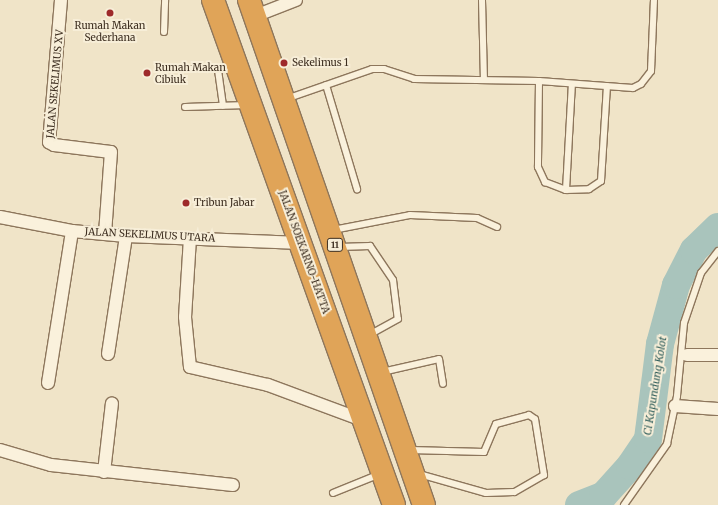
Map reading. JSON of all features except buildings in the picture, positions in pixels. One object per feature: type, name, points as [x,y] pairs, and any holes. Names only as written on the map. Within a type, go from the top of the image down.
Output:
[{"type":"highway","name":"JALAN SOEKARNO-HATTA","points":[[213,0],[228,69],[251,104],[393,500]]},
{"type":"highway","name":"11","points":[[252,8],[419,489]]},
{"type":"street","name":"JALAN SEKELIMUS XV","points":[[62,0],[49,142],[54,145],[112,152],[105,234]]},
{"type":"street","points":[[252,8],[296,0]]},
{"type":"street","name":"JALAN SEKELIMUS UTARA","points":[[0,217],[72,231],[126,236],[301,243]]},
{"type":"street","points":[[48,383],[72,231]]},
{"type":"street","points":[[108,354],[126,236]]},
{"type":"street","points":[[190,238],[185,317],[190,367],[268,385],[365,421]]},
{"type":"street","points":[[687,355],[718,355]]},
{"type":"street","points":[[104,472],[112,403]]},
{"type":"street","points":[[675,406],[718,409]]},
{"type":"street","points":[[0,450],[51,465],[233,486]]},
{"type":"lane","points":[[164,32],[165,0]]},
{"type":"lane","points":[[482,0],[484,80]]},
{"type":"lane","points":[[284,100],[372,69],[384,69],[414,79],[539,81],[633,88],[648,78],[651,71],[654,0]]},
{"type":"lane","points":[[169,69],[228,69],[223,106]]},
{"type":"lane","points":[[539,81],[538,167],[545,182],[566,190],[589,189],[601,181],[607,86]]},
{"type":"lane","points":[[566,190],[572,84]]},
{"type":"lane","points":[[326,85],[357,189]]},
{"type":"lane","points":[[185,107],[251,104]]},
{"type":"lane","points":[[332,239],[410,215],[477,218],[497,227]]},
{"type":"lane","points":[[332,239],[370,246],[392,280],[398,319],[366,337]]},
{"type":"lane","points":[[624,505],[667,444],[675,406],[684,323],[701,273],[718,251]]},
{"type":"lane","points":[[379,373],[439,359],[443,384]]},
{"type":"lane","points":[[405,449],[484,452],[496,424],[529,415],[535,419],[544,475],[514,492],[486,493],[419,489]]},
{"type":"lane","points":[[333,493],[384,473]]},
{"type":"waterway","name":"Ci Kapundung Kolot","points":[[579,505],[603,496],[630,466],[648,439],[660,344],[676,285],[694,250],[718,227]]},
{"type":"place","name":"Rumah Makan Sederhana","points":[[110,13]]},
{"type":"place","name":"Sekelimus 1","points":[[284,63]]},
{"type":"place","name":"Rumah Makan Cibiuk","points":[[147,73]]},
{"type":"place","name":"Tribun Jabar","points":[[186,203]]}]
